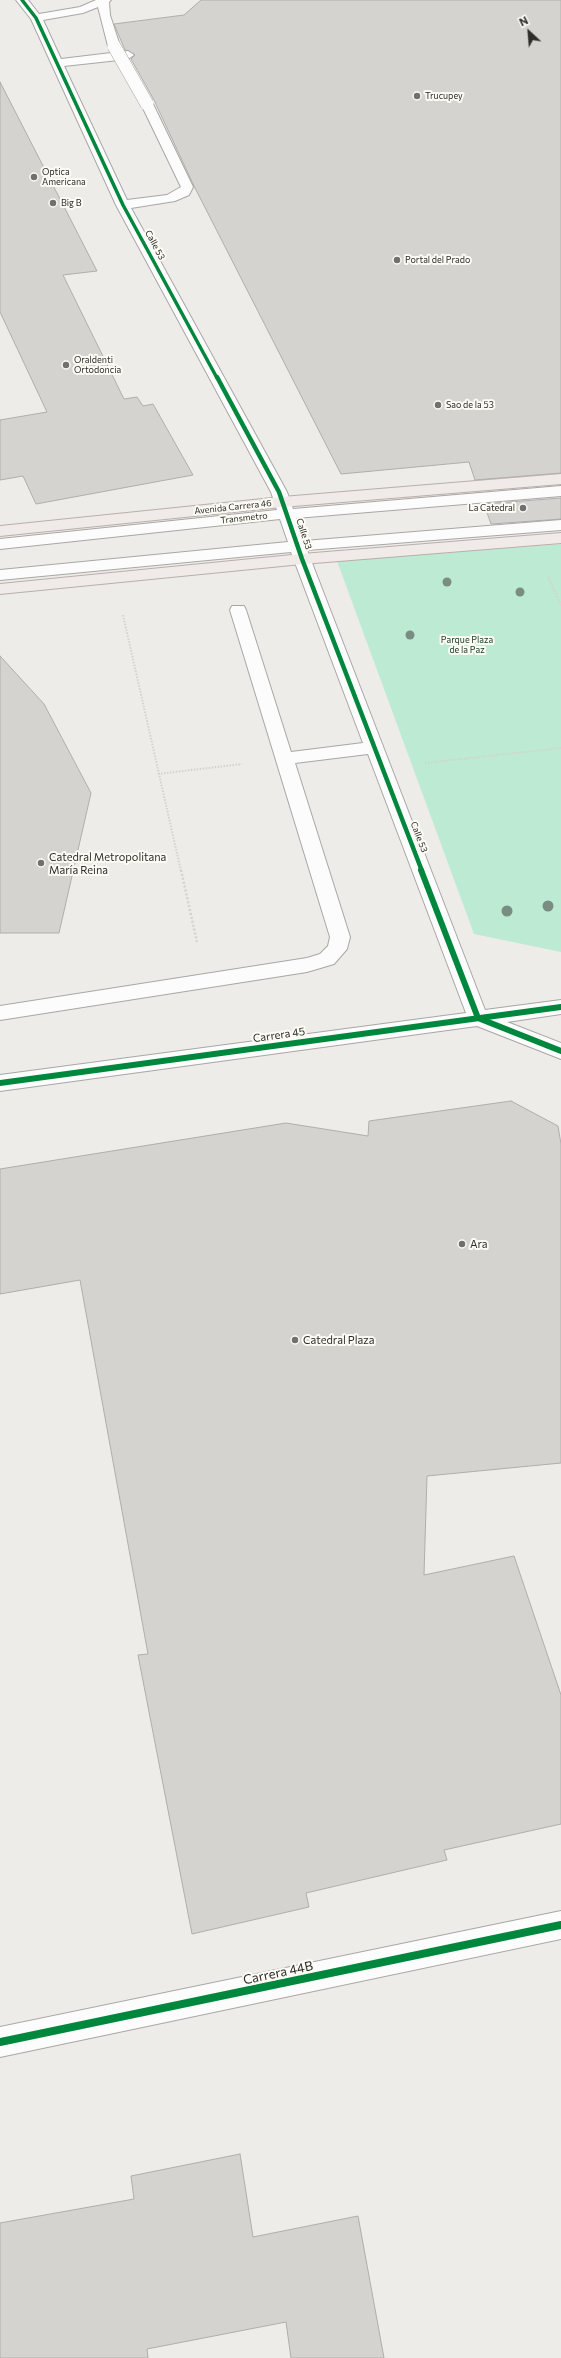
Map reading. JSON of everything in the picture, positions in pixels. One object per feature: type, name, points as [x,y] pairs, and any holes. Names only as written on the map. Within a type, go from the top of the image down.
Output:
[{"type":"main road","name":"Avenida Carrera 46","points":[[0,531],[285,508],[362,497],[561,479]]},
{"type":"main road","points":[[0,589],[300,552],[561,538]]},
{"type":"street","name":"Calle 53","points":[[22,0],[36,18],[123,205],[279,492],[300,552],[478,1018]]},
{"type":"street","points":[[36,18],[76,11],[104,1],[104,15],[114,46],[146,104],[187,187],[184,192],[170,198],[123,205]]},
{"type":"street","points":[[59,69],[128,55]]},
{"type":"street","points":[[116,69],[133,67]]},
{"type":"street","points":[[59,69],[78,73]]},
{"type":"street","name":"Transmetro","points":[[0,544],[285,508],[366,509],[561,491]]},
{"type":"street","points":[[0,575],[300,552],[378,541],[561,525]]},
{"type":"street","points":[[0,1013],[299,966],[327,959],[337,950],[340,936],[286,758],[238,610]]},
{"type":"street","points":[[286,758],[375,747]]},
{"type":"street","name":"Carrera 45","points":[[0,1083],[561,1007]]},
{"type":"street","points":[[478,1018],[561,1051]]},
{"type":"street","name":"Carrera 44B","points":[[0,2042],[561,1925]]},
{"type":"path","points":[[549,580],[561,605]]},
{"type":"path","points":[[125,624],[199,949]]},
{"type":"path","points":[[383,768],[561,748]]},
{"type":"path","points":[[158,774],[239,764]]},
{"type":"green space","name":"Parque Plaza de la Paz","points":[[561,544],[561,952],[474,934],[337,561]]},
{"type":"building","name":"Portal del Prado","points":[[201,0],[561,0],[561,473],[475,480],[469,462],[341,474],[194,186],[154,100],[131,59],[135,55],[125,50],[114,24],[184,15]]},
{"type":"building","points":[[0,82],[97,271],[63,275],[124,399],[137,397],[143,406],[153,404],[193,475],[36,504],[23,476],[0,480],[0,420],[47,412],[0,312]]},
{"type":"building","name":"La Catedral","points":[[561,498],[561,519],[491,524],[484,504]]},
{"type":"building","name":"Catedral Metropolitana María Reina","points":[[0,656],[44,704],[91,793],[59,933],[0,933]]},
{"type":"building","points":[[511,1101],[558,1126],[561,1144],[561,1463],[427,1476],[424,1575],[514,1556],[561,1695],[561,1824],[444,1850],[447,1860],[306,1893],[309,1907],[192,1934],[138,1655],[148,1654],[80,1280],[0,1294],[0,1169],[286,1123],[368,1136],[369,1121]]},
{"type":"building","points":[[240,2154],[253,2237],[358,2216],[384,2358],[291,2358],[286,2322],[147,2349],[148,2358],[0,2358],[0,2223],[134,2199],[131,2176]]},
{"type":"cycle path","points":[[22,0],[36,18],[123,205],[279,492],[302,559],[478,1018],[561,1051]]},
{"type":"cycle path","points":[[0,1083],[561,1007]]},
{"type":"cycle path","points":[[0,2042],[561,1925]]},
{"type":"place","name":"Trucupey","points":[[417,96]]},
{"type":"place","name":"Optica Americana","points":[[34,177]]},
{"type":"place","name":"Big B","points":[[53,203]]},
{"type":"place","name":"Portal del Prado","points":[[397,260]]},
{"type":"place","name":"Oraldenti Ortodoncia","points":[[66,365]]},
{"type":"place","name":"Sao de la 53","points":[[438,405]]},
{"type":"place","name":"La Catedral","points":[[523,508]]},
{"type":"place","name":"Catedral Metropolitana María Reina","points":[[41,863]]},
{"type":"place","name":"Ara","points":[[462,1244]]},
{"type":"place","name":"Catedral Plaza","points":[[295,1340]]}]
